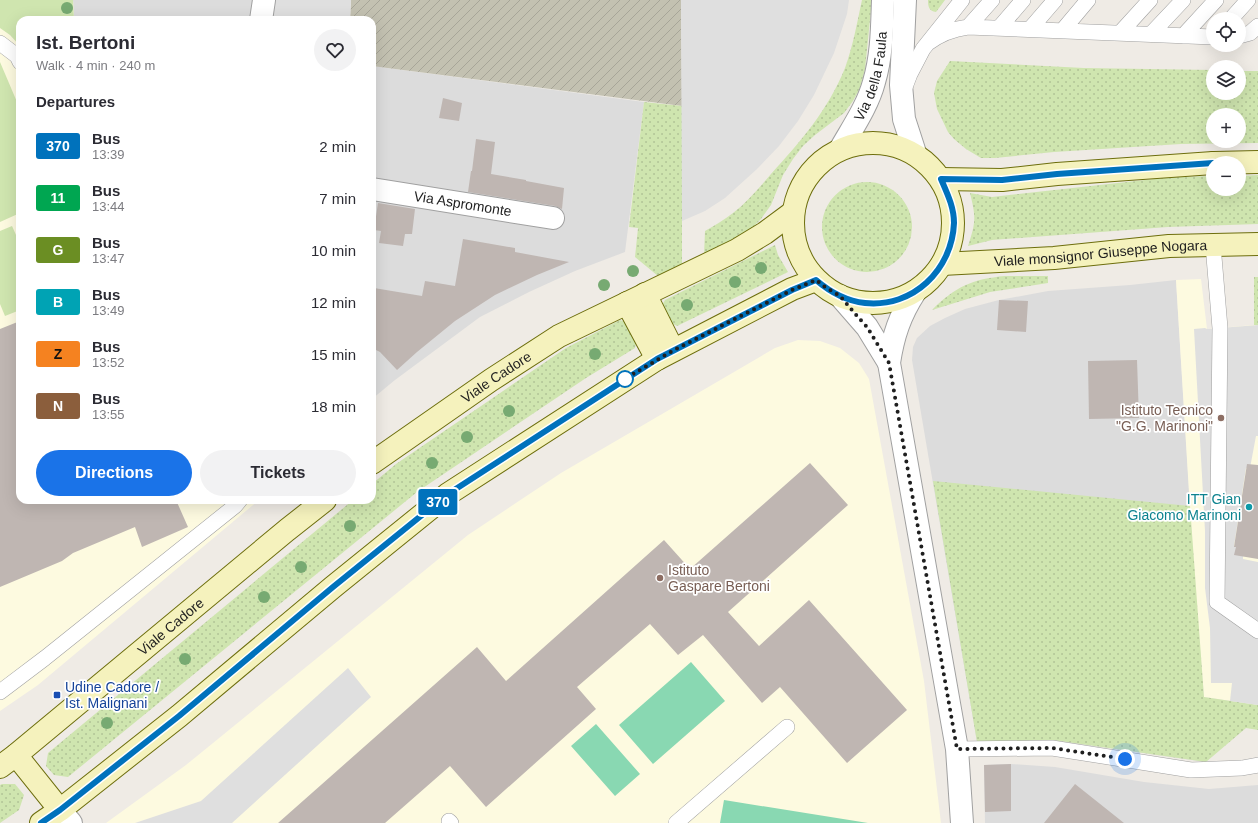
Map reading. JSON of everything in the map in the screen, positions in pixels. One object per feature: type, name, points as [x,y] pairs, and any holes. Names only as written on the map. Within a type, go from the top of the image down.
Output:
[{"type":"main road","points":[[866,142],[891,144],[915,153],[928,164],[941,179],[950,199],[954,222],[951,245],[942,264],[931,279],[915,292],[895,301],[865,303],[853,301],[828,290],[816,280],[801,259],[793,237],[792,213],[798,192],[808,174],[823,159],[841,148],[866,142]]},
{"type":"main road","points":[[1246,162],[1258,162]]},
{"type":"main road","points":[[941,179],[1002,180],[1057,174],[1206,164]]},
{"type":"main road","name":"Viale Cadore","points":[[376,461],[490,380],[559,336],[736,250],[765,233],[792,213]]},
{"type":"main road","name":"Viale monsignor Giuseppe Nogara","points":[[942,264],[1054,258],[1169,246],[1258,244]]},
{"type":"main road","points":[[41,823],[65,816],[179,716],[333,587],[448,494],[665,354],[792,290],[816,280]]},
{"type":"main road","points":[[636,298],[665,354]]},
{"type":"main road","name":"Viale Cadore","points":[[65,816],[8,761],[286,530],[320,504]]},
{"type":"street","points":[[262,16],[264,0]]},
{"type":"street","name":"Via della Faula","points":[[841,148],[865,105],[874,83],[881,52],[883,0]]},
{"type":"street","name":"Via della Faula","points":[[905,0],[901,85],[904,119],[915,153]]},
{"type":"street","name":"Via Aspromonte","points":[[376,190],[553,218]]},
{"type":"street","points":[[915,292],[902,314],[897,327],[892,343],[889,363],[957,749],[962,823]]},
{"type":"street","points":[[840,296],[867,327],[889,363]]},
{"type":"lane","points":[[902,95],[917,60],[928,43],[962,0]]},
{"type":"lane","points":[[968,27],[992,0]]},
{"type":"lane","points":[[999,28],[1023,0]]},
{"type":"lane","points":[[1030,29],[1055,0]]},
{"type":"lane","points":[[1062,31],[1088,0]]},
{"type":"lane","points":[[1120,33],[1150,0]]},
{"type":"lane","points":[[1151,34],[1183,0]]},
{"type":"lane","points":[[1183,36],[1216,0]]},
{"type":"lane","points":[[1237,12],[1248,0]]},
{"type":"lane","points":[[1246,34],[1250,33],[1258,26]]},
{"type":"lane","points":[[928,43],[947,32],[957,28],[968,27],[1206,37]]},
{"type":"lane","points":[[0,43],[16,55]]},
{"type":"lane","points":[[1213,245],[1220,328],[1217,602],[1258,631]]},
{"type":"lane","points":[[0,692],[237,504]]},
{"type":"lane","points":[[676,823],[787,727]]},
{"type":"lane","points":[[957,749],[1052,748],[1191,770],[1242,768],[1258,765]]},
{"type":"shaded area","points":[[0,0],[73,0],[74,16],[16,16],[16,504],[254,504],[38,685],[0,711]]},
{"type":"shaded area","points":[[73,0],[254,0],[252,16],[74,16]]},
{"type":"shaded area","points":[[264,0],[351,0],[350,16],[262,16]]},
{"type":"shaded area","points":[[351,0],[681,0],[682,106],[376,67],[376,16],[350,16]]},
{"type":"shaded area","points":[[681,0],[849,0],[847,14],[834,53],[814,95],[798,121],[779,146],[757,169],[725,198],[705,211],[682,221]]},
{"type":"shaded area","points":[[376,67],[644,102],[625,252],[575,271],[480,317],[376,396]]},
{"type":"shaded area","name":"Istituto Tecnico \"G.G. Marinoni\"","points":[[1254,277],[1258,277],[1258,705],[1204,697],[1194,574],[1176,280],[1201,279],[1207,329],[1254,325]]},
{"type":"shaded area","points":[[1176,280],[1206,762],[1053,740],[977,742],[912,360],[913,347],[917,338],[930,326],[965,309],[999,300],[1048,291]]},
{"type":"shaded area","name":"Istituto Tecnico \"G.G. Marinoni\"","points":[[1258,325],[1258,436],[1256,436],[1250,468],[1246,468],[1234,546],[1243,556],[1243,559],[1258,562],[1258,705],[1230,701],[1232,683],[1211,683],[1210,628],[1205,588],[1205,531],[1194,329]]},
{"type":"shaded area","name":"Istituto Gaspare Bertoni","points":[[798,340],[820,341],[840,348],[859,363],[869,379],[924,681],[941,823],[106,823],[186,765],[468,535],[561,473],[775,348]]},
{"type":"shaded area","points":[[348,668],[371,697],[232,823],[135,823],[201,801]]},
{"type":"shaded area","points":[[1011,764],[1055,767],[1144,782],[1209,789],[1258,785],[1258,823],[985,823],[984,765]]},
{"type":"green space","points":[[0,0],[73,0],[74,16],[16,16],[16,42],[0,28]]},
{"type":"green space","points":[[862,0],[872,0],[865,69],[860,88],[853,101],[844,113],[803,146],[783,175],[771,205],[761,219],[749,231],[704,255],[705,231],[730,216],[748,200],[793,149],[822,111],[838,83],[848,60]]},
{"type":"green space","points":[[928,0],[945,0],[936,12],[929,8]]},
{"type":"green space","points":[[950,61],[1084,68],[1206,70],[1206,100],[1246,100],[1246,71],[1258,71],[1258,143],[1246,143],[1246,108],[1206,108],[1206,144],[1054,152],[981,158],[966,149],[948,132],[937,109],[934,93],[937,81]]},
{"type":"green space","points":[[0,62],[16,100],[16,215],[0,222]]},
{"type":"green space","points":[[644,102],[682,106],[682,269],[658,276],[635,257],[638,228],[629,227]]},
{"type":"green space","points":[[1258,175],[1258,224],[1168,227],[992,240],[968,246],[974,225],[970,193],[992,197],[1172,177],[1206,176],[1206,196],[1246,196],[1246,176]]},
{"type":"green space","points":[[867,182],[884,185],[899,195],[909,210],[912,227],[909,244],[899,259],[884,269],[867,272],[850,269],[835,259],[825,244],[822,227],[825,210],[835,195],[850,185]]},
{"type":"green space","points":[[12,226],[16,235],[16,312],[5,316],[0,304],[0,231]]},
{"type":"green space","points":[[775,245],[778,255],[788,272],[677,326],[665,320],[660,309],[665,300]]},
{"type":"green space","points":[[1048,276],[1048,283],[990,292],[932,310],[948,295],[973,282],[993,277]]},
{"type":"green space","points":[[1254,277],[1258,277],[1258,325],[1254,325]]},
{"type":"green space","points":[[620,320],[631,324],[638,336],[635,348],[586,378],[417,492],[68,777],[54,775],[46,766],[48,753],[348,504],[376,504],[376,481],[396,464],[566,348]]},
{"type":"green space","points":[[933,481],[1190,506],[1204,697],[1258,705],[1258,730],[1246,728],[1206,762],[1053,740],[977,742]]},
{"type":"green space","points":[[691,662],[725,701],[653,764],[619,725]]},
{"type":"green space","points":[[596,724],[640,774],[615,796],[571,746]]},
{"type":"green space","points":[[15,784],[24,795],[19,810],[0,823],[0,785]]},
{"type":"green space","points":[[724,800],[868,823],[720,823]]},
{"type":"building","points":[[443,98],[462,103],[459,121],[439,118]]},
{"type":"building","points":[[476,139],[495,142],[491,174],[564,188],[562,209],[555,206],[468,192]]},
{"type":"building","points":[[378,203],[415,209],[412,234],[405,234],[403,246],[379,243],[381,231],[376,230]]},
{"type":"building","points":[[463,239],[515,248],[515,252],[569,262],[495,295],[455,321],[397,370],[380,352],[376,350],[376,288],[422,296],[425,281],[455,286]]},
{"type":"building","points":[[999,300],[1028,301],[1026,332],[997,330]]},
{"type":"building","points":[[16,323],[16,504],[178,504],[188,527],[142,547],[135,527],[73,553],[62,561],[0,587],[0,329]]},
{"type":"building","points":[[1137,360],[1139,418],[1089,419],[1088,361]]},
{"type":"building","points":[[810,463],[848,505],[728,612],[759,646],[809,600],[907,710],[847,763],[780,687],[762,703],[703,635],[678,655],[650,624],[577,687],[596,709],[486,807],[450,766],[385,823],[278,823],[477,647],[506,681],[664,540],[690,569]]},
{"type":"building","name":"ITT Gian Giacomo Marinoni","points":[[1247,464],[1258,465],[1258,559],[1234,555]]},
{"type":"building","points":[[1011,764],[1011,811],[985,812],[984,765]]},
{"type":"building","points":[[1075,784],[1124,823],[1044,823]]},
{"type":"bus line","name":"370","points":[[41,823],[60,810],[179,716],[333,587],[448,494],[588,402],[657,359],[792,290],[816,280],[840,296],[853,301],[865,303],[895,301],[924,286],[942,264],[951,245],[954,222],[950,199],[941,179],[1002,180],[1057,174],[1206,163]]},
{"type":"place","name":"Istituto Tecnico \"G.G. Marinoni\"","points":[[1221,418]]},
{"type":"place","name":"ITT Gian Giacomo Marinoni","points":[[1249,507]]},
{"type":"place","name":"Istituto Gaspare Bertoni","points":[[660,578]]},
{"type":"place","name":"Udine Cadore / Ist. Malignani","points":[[57,695]]},
{"type":"route","points":[[625,379],[623,380],[674,350],[792,290],[816,280],[840,296],[867,327],[889,363],[957,749],[1052,748],[1125,759]]}]
